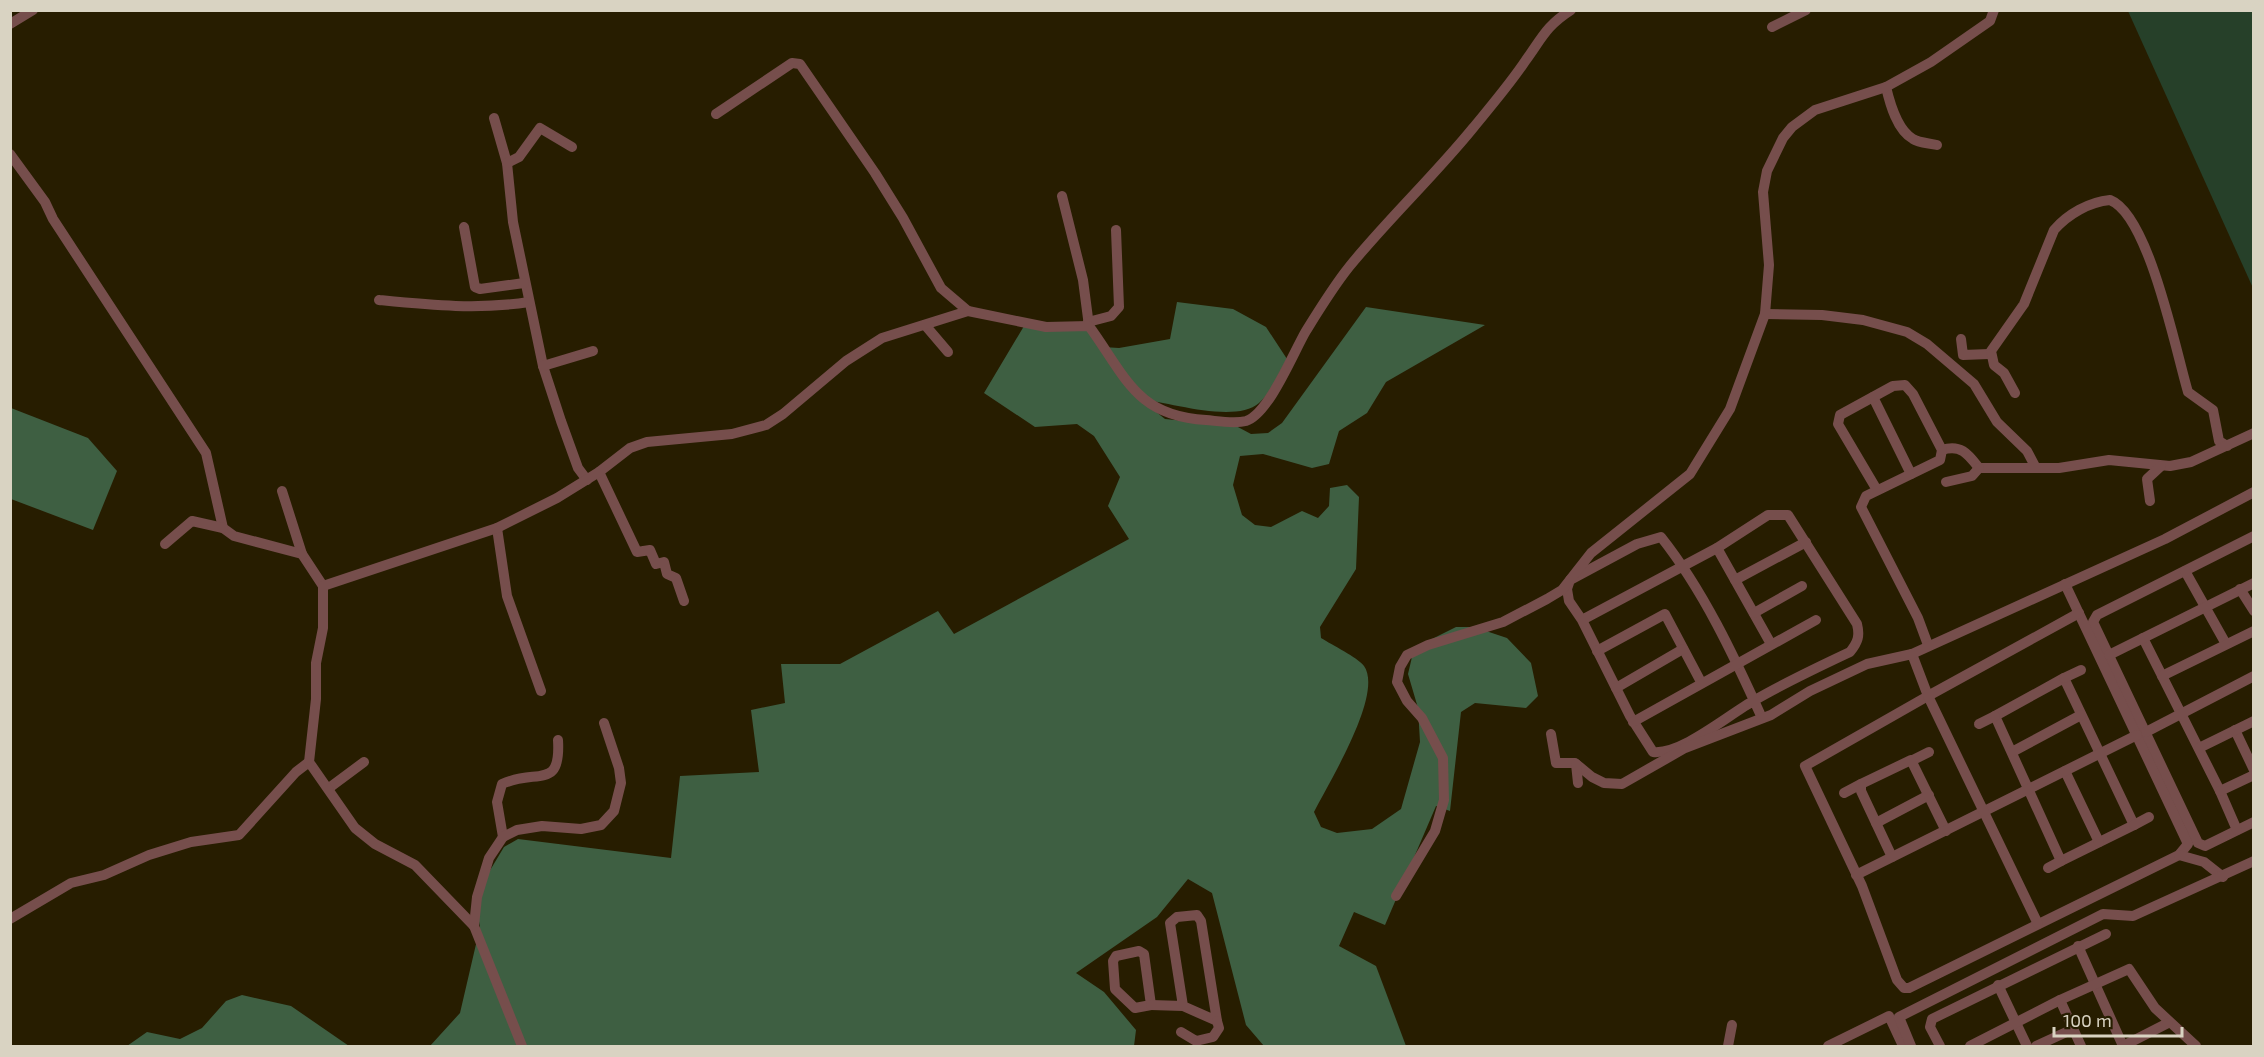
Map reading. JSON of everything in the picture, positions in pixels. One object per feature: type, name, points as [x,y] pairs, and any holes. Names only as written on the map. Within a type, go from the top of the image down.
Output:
[{"type":"street","points":[[10,24],[33,10]]},
{"type":"street","points":[[1062,196],[1083,279],[1089,324],[1127,381],[1146,402],[1160,412],[1180,418],[1238,422],[1248,420],[1257,414],[1286,372],[1305,334],[1348,268],[1471,130],[1527,60],[1545,30],[1571,10]]},
{"type":"street","points":[[1772,27],[1806,10]]},
{"type":"street","points":[[1396,896],[1435,831],[1444,800],[1443,758],[1422,718],[1407,701],[1397,682],[1400,668],[1407,655],[1428,645],[1503,621],[1562,590],[1599,546],[1690,474],[1730,409],[1766,314],[1769,265],[1763,192],[1772,155],[1787,132],[1802,118],[1815,111],[1886,87],[1931,62],[1990,21],[1994,10]]},
{"type":"street","points":[[716,114],[792,63],[800,64],[881,182],[941,288],[968,311],[1046,327],[1089,324],[1111,316],[1119,307],[1116,230]]},
{"type":"street","points":[[1886,87],[1894,114],[1907,134],[1915,140],[1937,145]]},
{"type":"street","points":[[494,117],[507,163],[513,222],[543,366],[578,468],[587,480]]},
{"type":"street","points":[[507,163],[519,157],[540,129],[572,147]]},
{"type":"street","points":[[10,154],[45,202],[53,219],[206,453],[223,528]]},
{"type":"street","points":[[1989,354],[2024,303],[2054,230],[2062,221],[2083,208],[2110,200],[2124,208],[2151,266],[2170,318],[2188,392],[2213,410],[2219,441],[2228,446]]},
{"type":"street","points":[[464,227],[475,287],[480,289],[524,283]]},
{"type":"street","points":[[479,308],[480,289]]},
{"type":"street","points":[[379,300],[456,308],[479,308],[529,302]]},
{"type":"street","points":[[323,586],[496,528],[587,480],[630,448],[647,442],[732,434],[766,424],[783,414],[846,361],[882,338],[968,311]]},
{"type":"street","points":[[1766,314],[1822,315],[1863,320],[1907,332],[1927,344],[1974,384],[1997,422],[2027,451],[2036,468]]},
{"type":"street","points":[[925,325],[948,352]]},
{"type":"street","points":[[1960,339],[1963,355],[1989,354]]},
{"type":"street","points":[[543,366],[593,351]]},
{"type":"street","points":[[1989,354],[1994,365],[2004,373],[2015,393]]},
{"type":"street","points":[[1877,490],[1838,424],[1840,415],[1893,386],[1905,385],[1913,394],[1942,450],[1940,460],[1866,496],[1861,507],[1918,618],[1928,645]]},
{"type":"street","points":[[1873,397],[1911,474]]},
{"type":"street","points":[[1946,482],[1972,476],[1979,468],[2059,468],[2109,460],[2161,466],[2191,462],[2253,433]]},
{"type":"street","points":[[1942,450],[1959,448],[1965,451],[1979,468]]},
{"type":"street","points":[[2150,501],[2147,479],[2161,466]]},
{"type":"street","points":[[599,472],[636,552],[650,550],[656,564],[664,562],[667,574],[676,578],[684,601]]},
{"type":"street","points":[[282,491],[302,554],[323,586],[323,628],[316,663],[316,699],[309,762],[329,788],[354,828],[375,844],[415,865],[474,926],[522,1047]]},
{"type":"street","points":[[1551,734],[1555,762],[1576,764],[1604,783],[1622,784],[1691,745],[1739,729],[1867,664],[1912,654],[2165,539],[2253,492]]},
{"type":"street","points":[[1582,620],[1684,566],[1717,548],[1774,514],[1788,515],[1857,624],[1859,634],[1857,643],[1850,652],[1754,700],[1691,740],[1665,751],[1653,752],[1633,722],[1582,620],[1569,601],[1567,589],[1570,580],[1652,538],[1661,537],[1684,566],[1754,700],[1762,718]]},
{"type":"street","points":[[165,544],[195,521],[223,528],[234,536],[302,554]]},
{"type":"street","points":[[496,528],[507,596],[541,692]]},
{"type":"street","points":[[2079,613],[1805,766],[1856,875],[1897,980],[1904,988],[1909,988],[2179,855],[2188,844],[2109,655],[2094,628],[2095,618],[2253,536]]},
{"type":"street","points":[[1735,580],[1806,542]]},
{"type":"street","points":[[1717,548],[1771,644]]},
{"type":"street","points":[[2185,571],[2226,644]]},
{"type":"street","points":[[2109,655],[2253,583]]},
{"type":"street","points":[[2065,584],[2198,843],[2205,846],[2253,822]]},
{"type":"street","points":[[1754,613],[1802,586]]},
{"type":"street","points":[[2240,589],[2253,611]]},
{"type":"street","points":[[1597,651],[1665,614],[1701,682]]},
{"type":"street","points":[[1633,722],[1735,663],[1816,620]]},
{"type":"street","points":[[2162,675],[2253,631]]},
{"type":"street","points":[[2143,638],[2199,748],[2237,830]]},
{"type":"street","points":[[1616,688],[1683,649]]},
{"type":"street","points":[[1912,654],[1928,696],[2038,924]]},
{"type":"street","points":[[1979,724],[2081,670]]},
{"type":"street","points":[[1856,875],[1984,813],[2253,676]]},
{"type":"street","points":[[2064,678],[2134,825]]},
{"type":"street","points":[[2012,752],[2081,715]]},
{"type":"street","points":[[1995,716],[2061,861]]},
{"type":"street","points":[[2199,748],[2253,721]]},
{"type":"street","points":[[474,926],[477,897],[489,858],[503,837],[517,830],[542,826],[581,829],[601,825],[614,811],[621,783],[620,768],[604,723]]},
{"type":"street","points":[[2235,730],[2253,770]]},
{"type":"street","points":[[503,837],[496,802],[502,784],[514,779],[547,776],[554,772],[558,765],[558,740]]},
{"type":"street","points":[[1844,793],[1929,752]]},
{"type":"street","points":[[1913,760],[1946,831]]},
{"type":"street","points":[[10,919],[71,883],[104,875],[149,855],[191,842],[239,835],[296,772],[309,762]]},
{"type":"street","points":[[329,788],[364,762]]},
{"type":"street","points":[[1576,764],[1578,783]]},
{"type":"street","points":[[2065,771],[2099,842]]},
{"type":"street","points":[[2220,791],[2253,775]]},
{"type":"street","points":[[1861,784],[1861,791],[1892,857]]},
{"type":"street","points":[[1876,823],[1929,795]]},
{"type":"street","points":[[2048,868],[2149,817]]},
{"type":"street","points":[[2179,855],[2204,862],[2223,877]]},
{"type":"street","points":[[1911,1047],[1899,1017],[2103,914],[2133,916],[2223,877],[2253,861]]},
{"type":"street","points":[[1181,1032],[1196,1044],[1216,1035],[1219,1028],[1201,921],[1197,915],[1177,917],[1170,922],[1183,1006]]},
{"type":"street","points":[[1940,1047],[1930,1027],[1931,1020],[1998,985],[2106,934]]},
{"type":"street","points":[[2078,946],[2123,1047],[2168,1023]]},
{"type":"street","points":[[1151,1005],[1144,954],[1139,951],[1116,956],[1113,962],[1117,993],[1135,1008],[1151,1005],[1183,1006],[1217,1021]]},
{"type":"street","points":[[1970,1047],[1983,1044],[2016,1023],[2060,1000],[2131,969],[2144,994],[2168,1023],[2196,1047]]},
{"type":"street","points":[[1998,985],[2027,1047]]},
{"type":"street","points":[[2060,1000],[2081,1047]]},
{"type":"street","points":[[1828,1047],[1889,1016],[1903,1047]]},
{"type":"street","points":[[1728,1047],[1732,1025]]},
{"type":"street","points":[[2036,1047],[2073,1029]]},
{"type":"green space","points":[[2128,11],[2253,11],[2253,288]]},
{"type":"green space","points":[[1177,302],[1233,309],[1266,327],[1287,359],[1267,394],[1259,403],[1248,409],[1218,412],[1140,399],[1165,419],[1236,426],[1251,434],[1268,433],[1282,423],[1366,307],[1485,325],[1386,382],[1367,413],[1339,431],[1329,464],[1312,468],[1263,454],[1240,456],[1233,485],[1242,515],[1255,525],[1271,527],[1302,511],[1318,518],[1329,506],[1330,488],[1347,485],[1359,497],[1356,569],[1320,627],[1321,638],[1364,666],[1368,679],[1367,697],[1352,739],[1314,812],[1321,827],[1337,833],[1372,829],[1401,809],[1420,742],[1418,708],[1408,674],[1412,657],[1424,643],[1456,627],[1474,627],[1507,638],[1531,663],[1538,696],[1526,708],[1475,703],[1461,712],[1450,811],[1436,806],[1385,925],[1354,912],[1339,946],[1376,966],[1406,1046],[1264,1046],[1246,1025],[1212,893],[1188,879],[1157,917],[1076,973],[1104,992],[1136,1030],[1134,1046],[430,1046],[460,1013],[480,927],[477,910],[486,877],[504,847],[518,839],[671,858],[680,776],[759,772],[751,710],[785,703],[781,664],[840,664],[938,611],[954,634],[1129,539],[1108,506],[1120,477],[1094,436],[1077,424],[1035,427],[984,393],[1027,321],[1088,328],[1103,347],[1119,348],[1170,339]]},
{"type":"green space","points":[[11,408],[88,438],[117,471],[93,530],[11,499]]},
{"type":"green space","points":[[242,995],[291,1006],[349,1046],[127,1046],[147,1032],[180,1039],[202,1028],[226,1001]]}]
